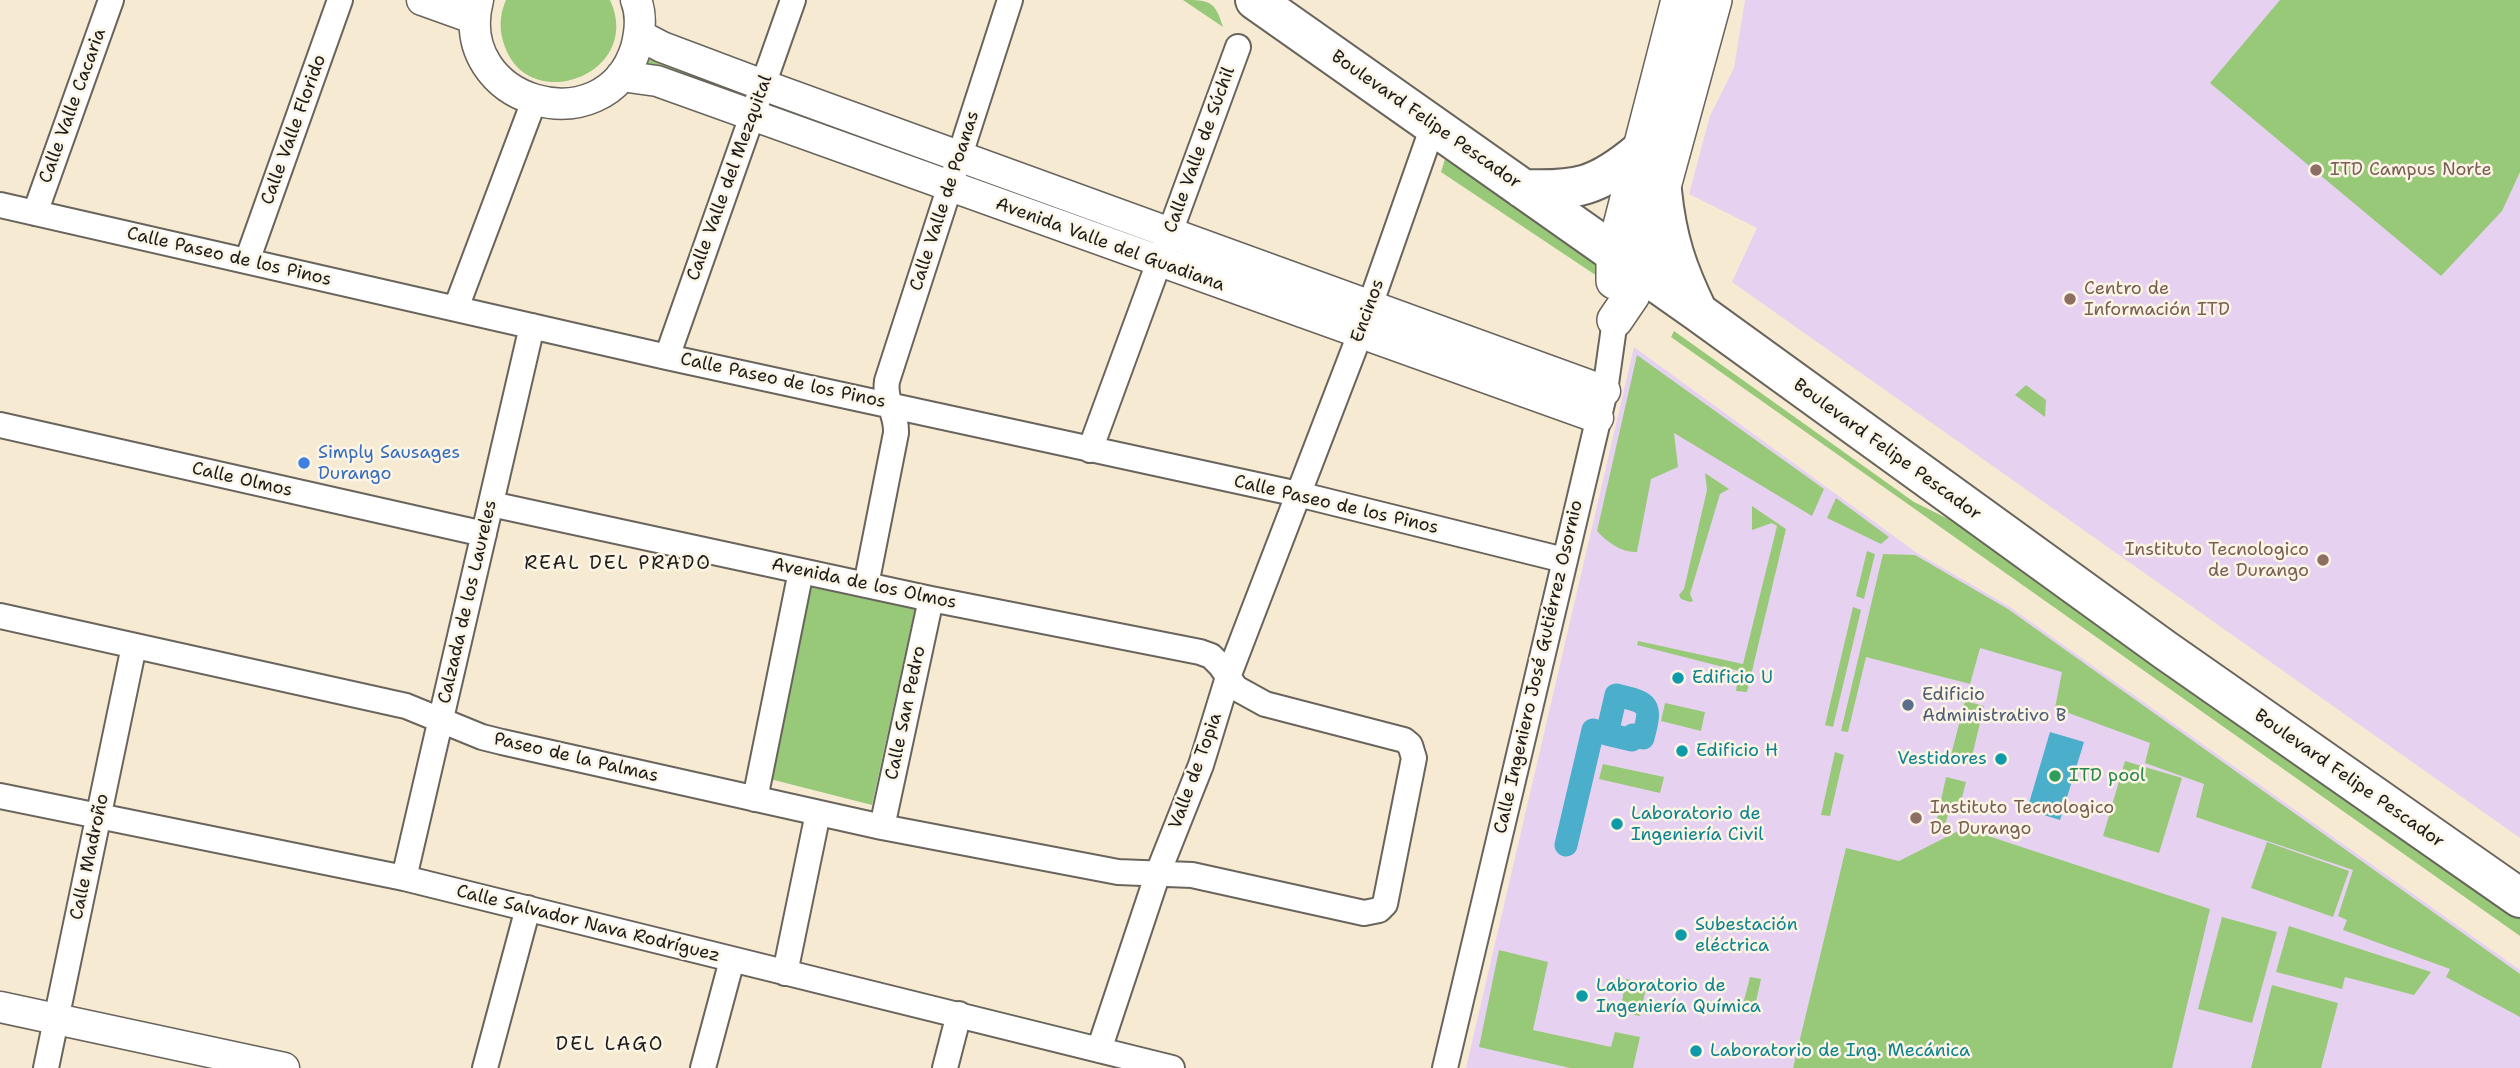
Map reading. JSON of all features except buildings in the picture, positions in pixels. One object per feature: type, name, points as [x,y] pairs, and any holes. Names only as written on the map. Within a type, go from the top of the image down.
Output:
[{"type":"main road","name":"Boulevard Felipe Pescador","points":[[1255,0],[1667,293],[1698,312],[2165,650],[2520,898]]},
{"type":"main road","points":[[1627,262],[1639,152],[1679,0]]},
{"type":"main road","points":[[1627,262],[1662,191],[1714,0]]},
{"type":"main road","points":[[1523,189],[1568,189],[1585,186],[1614,172],[1639,152]]},
{"type":"main road","points":[[1662,191],[1666,229],[1684,284],[1698,312]]},
{"type":"main road","name":"Calle Ingeniero José Gutiérrez Osornio","points":[[1615,320],[1632,295],[1627,262]]},
{"type":"street","name":"Calle Valle Cacaria","points":[[35,212],[111,0]]},
{"type":"street","name":"Calle Valle Florido","points":[[247,261],[340,0]]},
{"type":"street","points":[[422,0],[476,10],[477,41],[485,61],[497,78],[514,92],[534,101],[557,105],[581,101],[603,92],[621,76],[633,57],[639,35],[639,6],[636,0]]},
{"type":"street","name":"Calle Valle del Mezquital","points":[[667,357],[793,0]]},
{"type":"street","name":"Calle Valle de Poanas","points":[[866,585],[896,433],[895,415],[886,396],[887,381],[1010,0]]},
{"type":"street","name":"Avenida Valle del Guadiana","points":[[639,35],[662,47],[764,85],[1370,306],[1601,405]]},
{"type":"street","name":"Calle Valle de Súchil","points":[[1090,450],[1238,47]]},
{"type":"street","name":"Avenida Valle del Guadiana","points":[[621,76],[657,81],[1360,334],[1601,405]]},
{"type":"street","points":[[456,309],[534,101]]},
{"type":"street","name":"Encinos","points":[[1298,494],[1360,334],[1433,126]]},
{"type":"street","name":"Calle Paseo de los Pinos","points":[[0,205],[667,357],[889,403],[1090,450],[1298,494],[1564,560]]},
{"type":"street","name":"Calle Ingeniero José Gutiérrez Osornio","points":[[1445,1068],[1601,405],[1615,320]]},
{"type":"street","name":"Calzada de los Laureles","points":[[404,878],[532,326]]},
{"type":"street","name":"Calle Olmos","points":[[0,425],[484,534]]},
{"type":"street","name":"Valle de Topia","points":[[1099,1050],[1158,873],[1201,765],[1228,677],[1298,494]]},
{"type":"street","name":"Avenida de los Olmos","points":[[491,504],[931,599],[1200,652],[1211,656],[1237,688],[1265,704],[1404,740],[1410,745],[1414,758],[1385,904],[1379,910],[1364,913],[1192,875],[1158,873]]},
{"type":"street","points":[[755,799],[801,571]]},
{"type":"street","name":"Calle San Pedro","points":[[882,827],[931,599]]},
{"type":"street","name":"Paseo de la Palmas","points":[[0,616],[406,706],[482,737],[818,813],[1118,872],[1158,873]]},
{"type":"street","name":"Calle Madroño","points":[[46,1068],[134,646]]},
{"type":"street","name":"Calle Salvador Nava Rodríguez","points":[[0,796],[404,878],[1172,1068]]},
{"type":"street","points":[[785,973],[818,813]]},
{"type":"street","points":[[485,1068],[528,908]]},
{"type":"street","points":[[703,1068],[732,960]]},
{"type":"street","points":[[0,1007],[285,1068]]},
{"type":"street","points":[[945,1068],[959,1014]]},
{"type":"shaded area","name":"Instituto Tecnologico de Durango","points":[[1745,0],[2520,0],[2520,838],[1732,282],[1757,228],[1689,194],[1710,116],[1734,68]]},
{"type":"shaded area","name":"Instituto Tecnologico De Durango","points":[[1634,347],[1917,553],[2010,607],[2520,970],[2520,1068],[1466,1068]]},
{"type":"green space","points":[[506,0],[610,0],[616,26],[611,48],[598,66],[580,77],[558,82],[537,79],[518,68],[505,47],[501,24]]},
{"type":"green space","points":[[1183,0],[1210,4],[1217,12],[1223,27]]},
{"type":"green space","points":[[2280,0],[2520,0],[2520,172],[2502,211],[2441,276],[2210,83]]},
{"type":"green space","points":[[649,53],[741,88],[737,100],[645,66]]},
{"type":"green space","points":[[1445,159],[1601,265],[1597,276],[1441,172]]},
{"type":"green space","points":[[1674,331],[1914,502],[1995,542],[2513,912],[2520,919],[2520,936],[1671,337]]},
{"type":"green space","points":[[1637,355],[1824,489],[1812,516],[1674,433],[1678,467],[1651,479],[1637,552],[1620,549],[1601,535],[1597,531]]},
{"type":"green space","points":[[2026,385],[2046,400],[2045,417],[2015,395]]},
{"type":"green space","points":[[1705,473],[1729,489],[1720,494],[1690,594],[1693,601],[1690,602],[1681,599],[1679,595],[1684,589],[1707,490]]},
{"type":"green space","points":[[1836,498],[1889,537],[1881,544],[1827,518]]},
{"type":"green space","points":[[1752,506],[1786,529],[1747,692],[1736,691],[1739,671],[1637,645],[1638,641],[1743,664],[1777,526],[1772,523],[1752,530]]},
{"type":"green space","points":[[1867,551],[1875,554],[1864,599],[1856,596]]},
{"type":"green space","points":[[1883,554],[1915,555],[2008,609],[2520,974],[2520,1017],[2446,977],[2450,969],[2343,930],[2347,920],[2338,916],[2353,870],[2196,817],[2204,784],[2145,763],[2150,743],[2055,708],[2062,672],[1980,648],[1970,684],[1866,657],[1848,732],[1841,731]]},
{"type":"green space","points":[[813,582],[916,604],[872,805],[766,778]]},
{"type":"green space","points":[[1853,607],[1861,610],[1833,727],[1825,725]]},
{"type":"green space","points":[[1965,701],[1984,706],[1970,765],[1950,759]]},
{"type":"green space","points":[[1665,703],[1705,712],[1701,731],[1661,721]]},
{"type":"green space","points":[[1835,752],[1844,755],[1830,816],[1821,815]]},
{"type":"green space","points":[[2125,761],[2182,778],[2159,853],[2103,836]]},
{"type":"green space","points":[[1603,764],[1664,777],[1660,793],[1599,779]]},
{"type":"green space","points":[[1946,777],[1966,782],[1959,809],[1951,807],[1945,824],[1935,828]]},
{"type":"green space","points":[[1964,828],[2210,909],[2172,1068],[1793,1068],[1846,848],[1899,861]]},
{"type":"green space","points":[[2267,842],[2349,871],[2333,917],[2251,888]]},
{"type":"green space","points":[[2222,917],[2277,932],[2252,1023],[2198,1009]]},
{"type":"green space","points":[[2289,926],[2431,972],[2414,995],[2345,977],[2342,989],[2276,972]]},
{"type":"green space","points":[[1499,950],[1548,962],[1533,1030],[1611,1047],[1615,1032],[1640,1037],[1633,1068],[1570,1068],[1479,1047]]},
{"type":"green space","points":[[1750,977],[1761,979],[1753,1015],[1741,1012]]},
{"type":"green space","points":[[1626,979],[1647,983],[1640,1016],[1620,1012]]},
{"type":"green space","points":[[2272,985],[2338,1003],[2321,1068],[2251,1068]]},
{"type":"water","name":"ITD pool","points":[[2050,732],[2084,742],[2060,820],[2027,810]]},
{"type":"waterway","points":[[1616,695],[1636,700],[1646,707],[1643,738],[1633,735],[1632,740],[1607,734],[1616,695]]},
{"type":"waterway","points":[[1566,845],[1593,730],[1607,734]]},
{"type":"place","name":"ITD Campus Norte","points":[[2316,170]]},
{"type":"place","name":"Centro de Información ITD","points":[[2070,299]]},
{"type":"place","name":"Simply Sausages Durango","points":[[304,463]]},
{"type":"place","name":"Instituto Tecnologico de Durango","points":[[2323,560]]},
{"type":"place","name":"Edificio U","points":[[1678,678]]},
{"type":"place","name":"Edificio Administrativo B","points":[[1908,705]]},
{"type":"place","name":"Edificio H","points":[[1682,751]]},
{"type":"place","name":"Vestidores","points":[[2001,759]]},
{"type":"place","name":"ITD pool","points":[[2055,776]]},
{"type":"place","name":"Instituto Tecnologico De Durango","points":[[1916,818]]},
{"type":"place","name":"Laboratorio de Ingeniería Civil","points":[[1617,824]]},
{"type":"place","name":"Subestación eléctrica","points":[[1681,935]]},
{"type":"place","name":"Laboratorio de Ingeniería Química","points":[[1582,996]]},
{"type":"place","name":"Laboratorio de Ing. Mecánica","points":[[1696,1051]]},
{"type":"district","name":"REAL DEL PRADO","points":[[618,564]]},
{"type":"district","name":"DEL LAGO","points":[[610,1045]]}]
